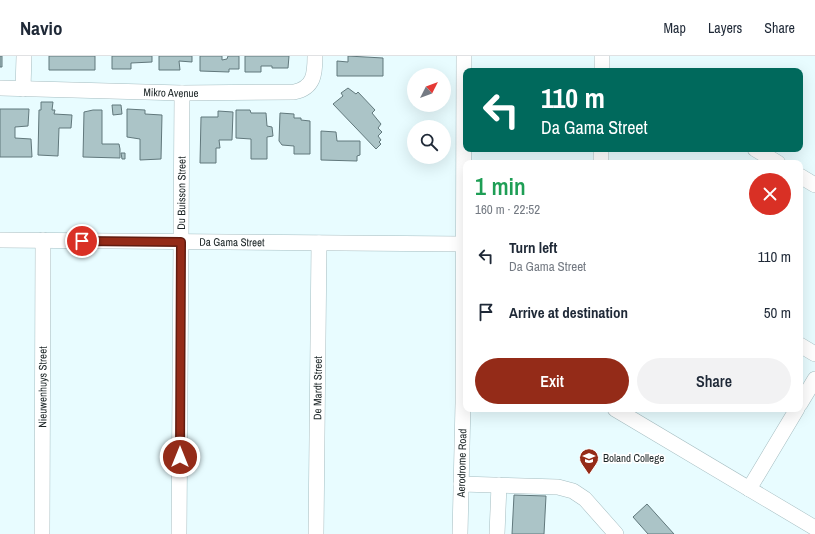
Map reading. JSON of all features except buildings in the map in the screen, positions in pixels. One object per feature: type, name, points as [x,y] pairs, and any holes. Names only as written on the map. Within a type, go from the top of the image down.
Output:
[{"type":"street","points":[[23,89],[24,56]]},
{"type":"street","name":"Mikro Avenue","points":[[0,88],[182,93],[294,92],[300,91],[312,80],[314,74],[315,56]]},
{"type":"street","name":"Aerodrome Road","points":[[464,56],[464,68]]},
{"type":"street","points":[[602,56],[602,68]]},
{"type":"street","name":"Du Buisson Street","points":[[179,534],[182,93]]},
{"type":"street","points":[[760,152],[773,160]]},
{"type":"street","points":[[803,178],[815,185]]},
{"type":"street","name":"Da Gama Street","points":[[0,240],[463,244]]},
{"type":"street","name":"Nieuwenhuys Street","points":[[42,534],[43,240]]},
{"type":"street","name":"De Mardt Street","points":[[316,534],[319,243]]},
{"type":"street","points":[[803,347],[815,354]]},
{"type":"street","points":[[803,399],[815,379]]},
{"type":"street","name":"Aerodrome Road","points":[[460,534],[464,412]]},
{"type":"street","points":[[620,412],[815,528]]},
{"type":"street","points":[[749,489],[795,412]]},
{"type":"street","points":[[461,484],[558,487],[573,491],[585,499],[616,534]]},
{"type":"street","points":[[497,534],[499,485]]},
{"type":"place","name":"Boland College","points":[[589,475]]},
{"type":"route","points":[[82,241],[181,242],[180,457]]}]
